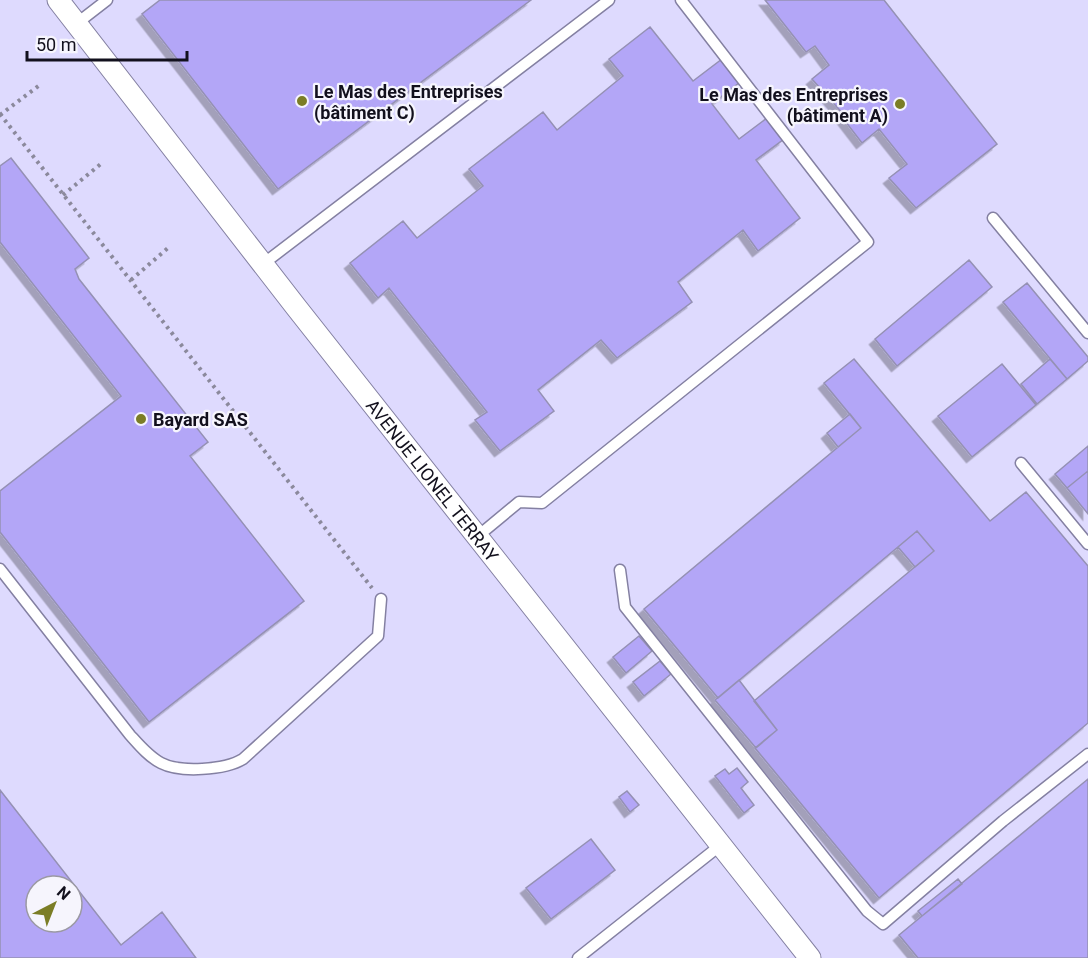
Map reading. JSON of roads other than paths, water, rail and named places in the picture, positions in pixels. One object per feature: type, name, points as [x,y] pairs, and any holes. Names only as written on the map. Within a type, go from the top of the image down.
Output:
[{"type":"street","name":"AVENUE LIONEL TERRAY","points":[[58,0],[810,958]]},
{"type":"lane","points":[[76,24],[107,0]]},
{"type":"lane","points":[[263,264],[609,0]]},
{"type":"lane","points":[[478,537],[519,502],[542,503],[868,242],[681,0]]},
{"type":"lane","points":[[993,218],[1088,333]]},
{"type":"lane","points":[[1021,463],[1088,544]]},
{"type":"lane","points":[[0,569],[130,735],[152,757],[171,767],[215,769],[243,759],[378,636],[381,599]]},
{"type":"lane","points":[[620,570],[625,607],[867,911],[882,924],[1003,821],[1088,754]]},
{"type":"lane","points":[[578,958],[722,844]]},
{"type":"place","name":"Le Mas des Entreprises (bâtiment C)","points":[[302,101]]},
{"type":"place","name":"Le Mas des Entreprises (bâtiment A)","points":[[900,104]]},
{"type":"place","name":"Bayard SAS","points":[[141,419]]}]
